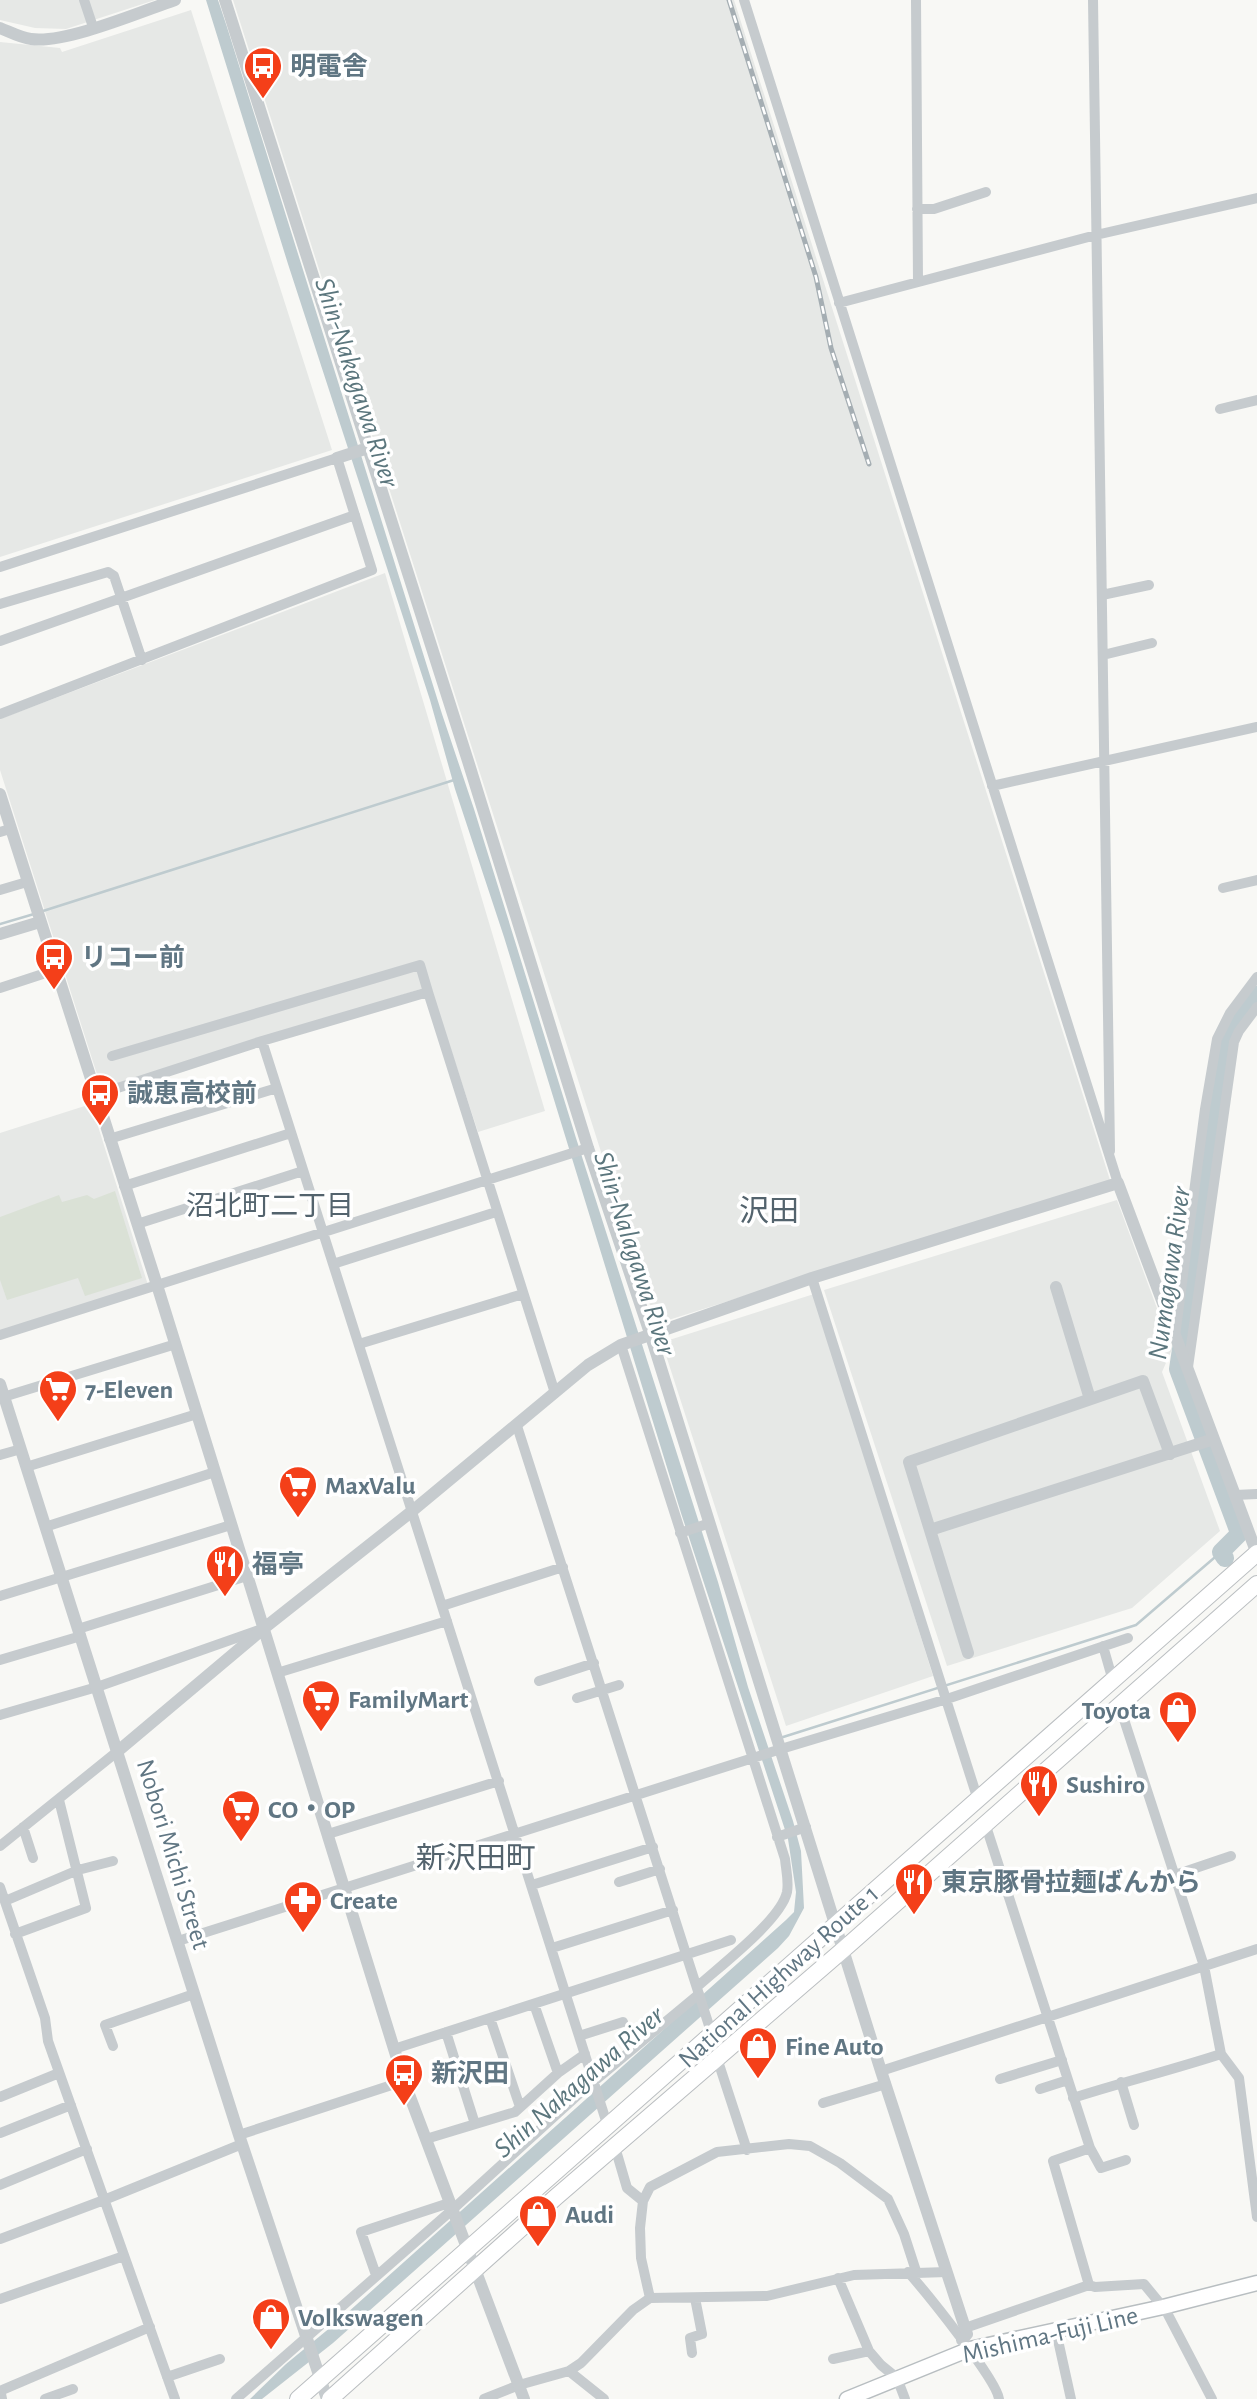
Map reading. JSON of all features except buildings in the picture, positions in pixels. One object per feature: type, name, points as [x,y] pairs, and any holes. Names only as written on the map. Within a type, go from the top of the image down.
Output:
[{"type":"highway","name":"National Highway Route 1","points":[[298,2399],[319,2376],[710,2027],[836,1924],[1257,1554]]},
{"type":"highway","name":"National Highway Route 1","points":[[328,2399],[1257,1584]]},
{"type":"main road","name":"Mishima-Fuji Line","points":[[847,2399],[897,2378],[965,2339],[1056,2331],[1257,2283]]},
{"type":"street","points":[[84,0],[93,27]]},
{"type":"street","points":[[0,29],[30,39],[49,39],[175,0]]},
{"type":"street","points":[[225,0],[588,1148],[650,1333],[775,1728],[803,1827],[947,2272],[965,2339]]},
{"type":"street","points":[[744,0],[1111,1162],[1257,1554]]},
{"type":"street","points":[[916,0],[918,282]]},
{"type":"street","points":[[1093,0],[1111,1162]]},
{"type":"street","points":[[917,209],[934,209],[986,192]]},
{"type":"street","points":[[839,303],[1096,235],[1257,198]]},
{"type":"street","points":[[1220,409],[1257,400]]},
{"type":"street","points":[[0,567],[368,448]]},
{"type":"street","points":[[0,714],[372,570],[337,458]]},
{"type":"street","points":[[0,641],[355,515]]},
{"type":"street","points":[[0,604],[108,572],[114,576],[142,660]]},
{"type":"street","points":[[1102,595],[1149,584]]},
{"type":"street","points":[[1102,655],[1152,643]]},
{"type":"street","points":[[992,786],[1257,727]]},
{"type":"street","points":[[0,794],[5,831],[27,882],[157,1285],[404,2081],[524,2399]]},
{"type":"street","points":[[1223,888],[1257,880]]},
{"type":"street","points":[[0,890],[27,882]]},
{"type":"street","points":[[0,934],[40,922]]},
{"type":"street","points":[[112,1056],[420,965],[555,1393]]},
{"type":"street","points":[[0,988],[55,970]]},
{"type":"street","points":[[1176,1337],[1205,1109],[1217,1039],[1230,1013],[1257,977]]},
{"type":"street","points":[[96,1095],[262,1041],[428,992]]},
{"type":"street","points":[[1186,1365],[1234,1042],[1257,1007]]},
{"type":"street","points":[[262,1041],[606,2119]]},
{"type":"street","points":[[109,1139],[277,1088]]},
{"type":"street","points":[[124,1186],[291,1133]]},
{"type":"street","points":[[0,1335],[588,1148]]},
{"type":"street","points":[[137,1224],[303,1171]]},
{"type":"street","points":[[2,1845],[263,1629],[517,1426],[587,1365],[650,1333],[812,1278],[1118,1183]]},
{"type":"street","points":[[333,1264],[496,1212]]},
{"type":"street","points":[[812,1278],[978,1800]]},
{"type":"street","points":[[1056,1287],[1090,1399]]},
{"type":"street","points":[[359,1344],[523,1294]]},
{"type":"street","points":[[236,2399],[698,1990],[775,1916],[787,1893],[787,1874],[780,1836],[680,1533],[624,1344]]},
{"type":"street","points":[[1,1393],[176,1345]]},
{"type":"street","points":[[968,1653],[909,1461],[1143,1381],[1170,1454]]},
{"type":"street","name":"Nobori Michi Street","points":[[1,1393],[63,1578],[241,2139],[328,2399]]},
{"type":"street","points":[[26,1467],[197,1414]]},
{"type":"street","points":[[517,1426],[710,2027]]},
{"type":"street","points":[[930,1530],[1214,1439]]},
{"type":"street","points":[[0,1455],[20,1449]]},
{"type":"street","points":[[45,1527],[215,1472]]},
{"type":"street","points":[[1235,1495],[1257,1494]]},
{"type":"street","points":[[680,1533],[710,1523]]},
{"type":"street","points":[[0,1596],[231,1525]]},
{"type":"street","points":[[442,1606],[563,1567]]},
{"type":"street","points":[[0,1660],[247,1576]]},
{"type":"street","points":[[277,1673],[447,1621]]},
{"type":"street","points":[[0,1715],[97,1687],[263,1629]]},
{"type":"street","points":[[178,1941],[779,1749],[947,1699],[1128,1637]]},
{"type":"street","points":[[1102,1646],[1113,1681]]},
{"type":"street","points":[[539,1681],[594,1663]]},
{"type":"street","points":[[577,1698],[619,1685]]},
{"type":"street","points":[[1119,1704],[1204,1966],[1221,2054],[1239,2078],[1252,2135],[1257,2217]]},
{"type":"street","points":[[328,1834],[499,1781]]},
{"type":"street","points":[[15,1934],[86,1908],[59,1800]]},
{"type":"street","points":[[985,1823],[1090,2148],[1101,2168],[1126,2160]]},
{"type":"street","points":[[23,1827],[33,1858]]},
{"type":"street","points":[[780,1836],[803,1827]]},
{"type":"street","points":[[0,1831],[2,1845]]},
{"type":"street","points":[[532,1885],[653,1847]]},
{"type":"street","points":[[1175,1875],[1231,1856]]},
{"type":"street","points":[[5,1901],[78,1870],[113,1861]]},
{"type":"street","points":[[619,1882],[660,1868]]},
{"type":"street","points":[[0,1887],[45,2018],[48,2041],[174,2399]]},
{"type":"street","points":[[552,1948],[673,1910]]},
{"type":"street","points":[[394,2049],[731,1940]]},
{"type":"street","points":[[881,2071],[1257,1949]]},
{"type":"street","points":[[113,2046],[105,2025],[194,1994]]},
{"type":"street","points":[[534,2004],[558,2073]]},
{"type":"street","points":[[490,2018],[520,2107]]},
{"type":"street","points":[[579,2036],[623,2022]]},
{"type":"street","points":[[446,2032],[475,2123]]},
{"type":"street","points":[[426,2139],[515,2112],[558,2073],[585,2054]]},
{"type":"street","points":[[1073,2098],[1221,2054]]},
{"type":"street","points":[[717,2058],[747,2150]]},
{"type":"street","points":[[1000,2079],[1062,2060]]},
{"type":"street","points":[[0,2097],[59,2073]]},
{"type":"street","points":[[1040,2089],[1068,2080]]},
{"type":"street","points":[[0,2239],[104,2200],[241,2139],[404,2081]]},
{"type":"street","points":[[1121,2082],[1135,2124]]},
{"type":"street","points":[[823,2103],[886,2084]]},
{"type":"street","points":[[0,2133],[71,2105]]},
{"type":"street","points":[[650,2298],[641,2258],[640,2228],[643,2201],[650,2187],[717,2152],[789,2144],[810,2146],[888,2199],[904,2234],[912,2272],[965,2339],[991,2379],[999,2399]]},
{"type":"street","points":[[615,2147],[627,2188],[643,2201]]},
{"type":"street","points":[[1089,2285],[1053,2161],[1090,2148]]},
{"type":"street","points":[[0,2185],[87,2149]]},
{"type":"street","points":[[376,2276],[362,2232],[451,2206]]},
{"type":"street","points":[[0,2299],[124,2256]]},
{"type":"street","points":[[484,2399],[519,2385],[569,2371],[650,2298],[766,2296],[854,2275],[947,2272]]},
{"type":"street","points":[[838,2278],[869,2351],[880,2365],[897,2378],[905,2399]]},
{"type":"street","points":[[965,2339],[1089,2285],[1095,2287],[1144,2284],[1164,2307],[1212,2399]]},
{"type":"street","points":[[692,2353],[690,2338],[702,2334],[695,2298]]},
{"type":"street","points":[[1,2395],[150,2327]]},
{"type":"street","points":[[1056,2331],[1071,2399]]},
{"type":"street","points":[[833,2359],[869,2351]]},
{"type":"street","points":[[167,2377],[220,2359]]},
{"type":"street","points":[[569,2371],[604,2399]]},
{"type":"street","points":[[45,2399],[73,2389]]},
{"type":"shaded area","points":[[0,0],[155,0],[66,29],[35,28],[0,20]]},
{"type":"shaded area","points":[[206,0],[218,0],[227,27],[718,1582],[748,1687],[793,1821],[801,1851],[804,1908],[789,1936],[778,1948],[333,2343],[262,2399],[250,2399],[286,2364],[337,2322],[786,1920],[794,1912],[796,1892],[788,1839],[681,1513],[504,937],[455,789],[430,700],[288,264]]},
{"type":"shaded area","points":[[233,0],[734,0],[1110,1180],[656,1324]]},
{"type":"shaded area","points":[[191,10],[332,450],[0,557],[0,42],[60,48],[62,52]]},
{"type":"shaded area","points":[[385,573],[545,1111],[478,1132],[430,986],[102,1090],[0,770],[0,719]]},
{"type":"shaded area","points":[[91,1104],[148,1285],[0,1332],[0,1133]]},
{"type":"shaded area","points":[[115,1191],[142,1278],[85,1296],[78,1278],[7,1300],[0,1280],[0,1217],[59,1195],[62,1202],[87,1195],[94,1199]]},
{"type":"shaded area","points":[[1117,1200],[1172,1349],[1162,1372],[1220,1531],[1132,1608],[947,1666],[824,1290]]},
{"type":"shaded area","points":[[814,1294],[933,1676],[786,1726],[663,1346],[666,1341]]},
{"type":"waterway","points":[[43,911],[454,780]]},
{"type":"waterway","points":[[0,924],[34,914]]},
{"type":"waterway","name":"Numagawa River","points":[[1225,1558],[1221,1552],[1239,1534],[1178,1369],[1228,1040],[1237,1021],[1257,995]]},
{"type":"waterway","points":[[780,1738],[1136,1625],[1221,1552]]},
{"type":"railway","points":[[729,0],[816,277],[831,348],[869,464]]},
{"type":"place","name":"明電舎","points":[[263,100]]},
{"type":"place","name":"リコー前","points":[[54,991]]},
{"type":"place","name":"誠恵高校前","points":[[100,1127]]},
{"type":"place","name":"7-Eleven","points":[[58,1423]]},
{"type":"place","name":"MaxValu","points":[[298,1519]]},
{"type":"place","name":"福亭","points":[[225,1598]]},
{"type":"place","name":"FamilyMart","points":[[321,1733]]},
{"type":"place","name":"Toyota","points":[[1178,1744]]},
{"type":"place","name":"Sushiro","points":[[1039,1818]]},
{"type":"place","name":"CO・OP","points":[[241,1843]]},
{"type":"place","name":"東京豚骨拉麺ばんから","points":[[914,1916]]},
{"type":"place","name":"Create","points":[[303,1934]]},
{"type":"place","name":"Fine Auto","points":[[758,2080]]},
{"type":"place","name":"新沢田","points":[[404,2107]]},
{"type":"place","name":"Audi","points":[[538,2248]]},
{"type":"place","name":"Volkswagen","points":[[271,2351]]},
{"type":"district","name":"沼北町二丁目","points":[[270,1205]]},
{"type":"district","name":"沢田","points":[[769,1211]]},
{"type":"district","name":"新沢田町","points":[[476,1858]]},
{"type":"water label","name":"Shin-Nakagawa River","points":[[358,382]]},
{"type":"water label","name":"Shin-Nalagawa River","points":[[636,1253]]},
{"type":"water label","name":"Shin Nakagawa River","points":[[578,2081]]}]
